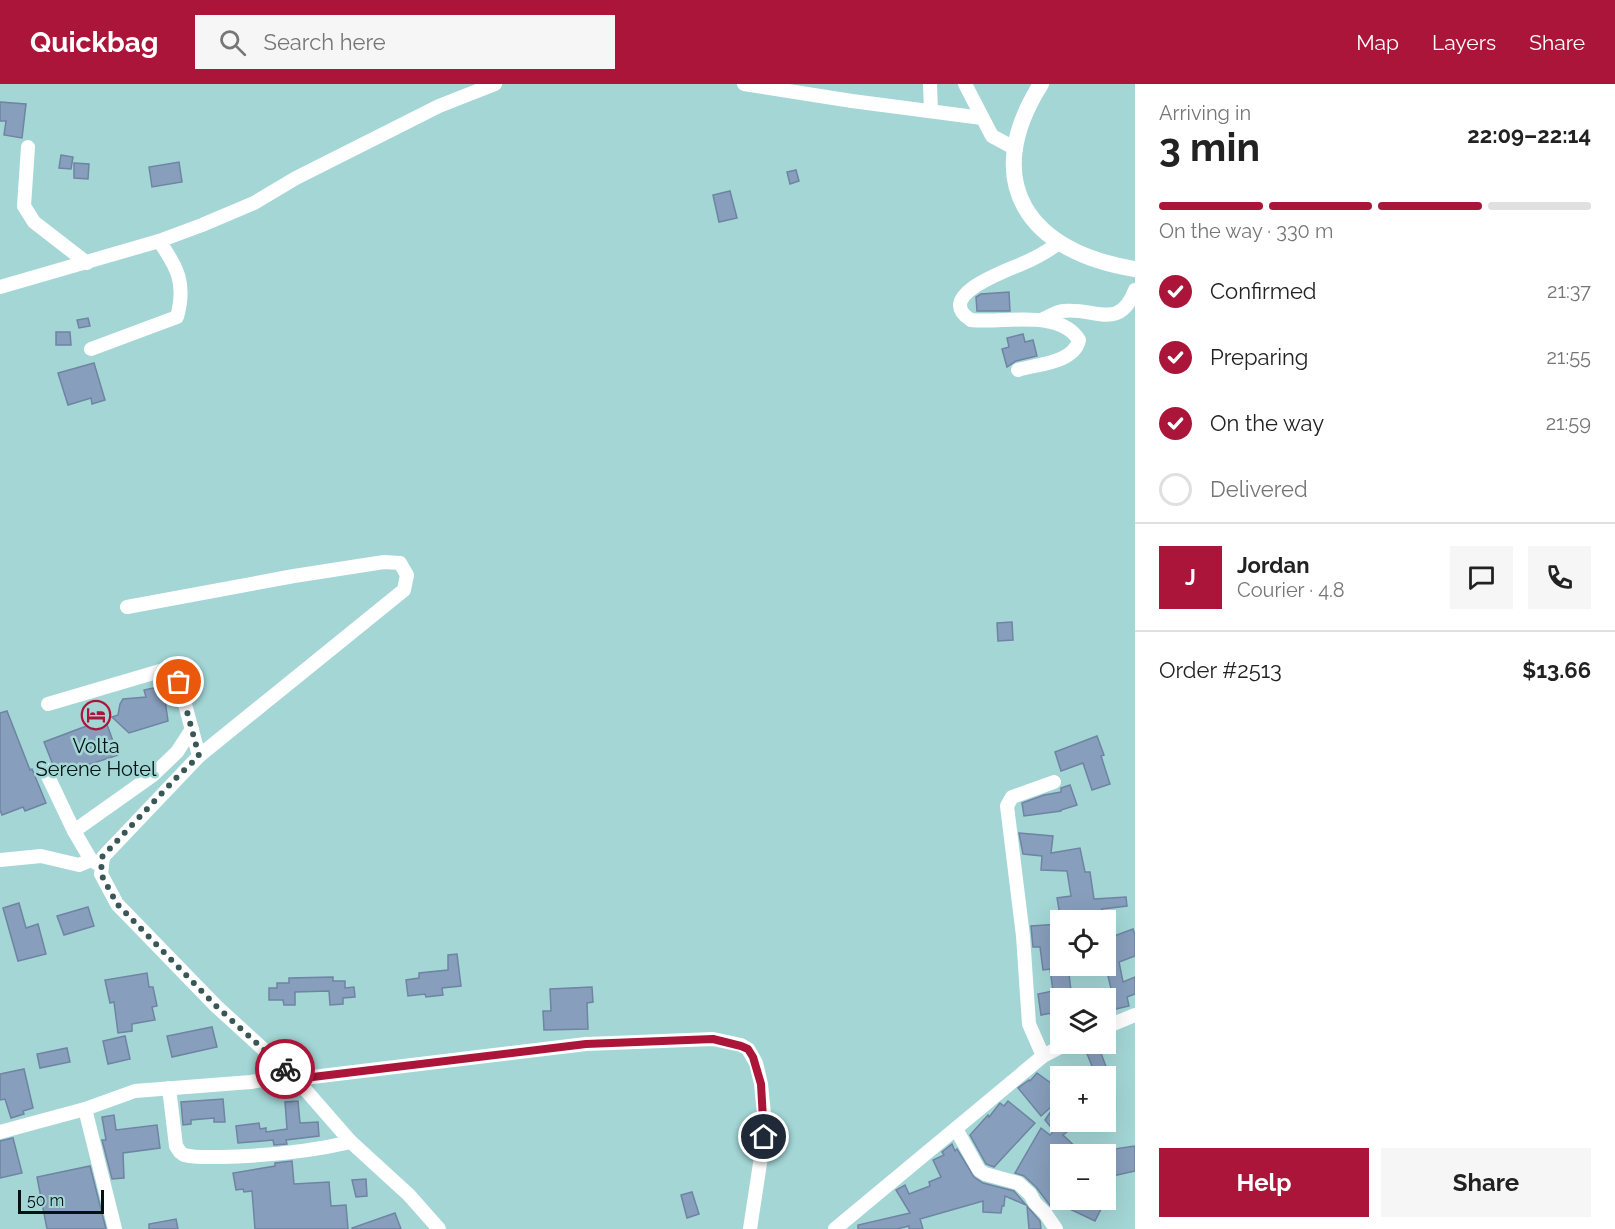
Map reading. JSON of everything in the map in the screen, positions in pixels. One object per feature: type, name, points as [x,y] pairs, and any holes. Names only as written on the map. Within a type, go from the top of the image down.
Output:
[{"type":"main road","points":[[1041,84],[1024,118],[1016,149],[1015,170],[1021,202],[1035,224],[1059,243],[1086,255],[1135,269]]},
{"type":"street","points":[[0,287],[159,241],[254,202],[323,163],[428,111],[495,84]]},
{"type":"street","points":[[744,84],[982,118]]},
{"type":"street","points":[[930,84],[931,111]]},
{"type":"street","points":[[965,84],[992,136],[1016,149]]},
{"type":"street","points":[[28,147],[24,206],[34,222],[87,263]]},
{"type":"street","points":[[91,349],[177,317],[182,300],[177,268],[159,241]]},
{"type":"street","points":[[1018,370],[1072,353],[1079,340],[1073,332],[1041,320],[971,320],[965,316],[961,304],[968,291],[976,285],[1024,263],[1059,243]]},
{"type":"street","points":[[1041,320],[1063,311],[1114,314],[1124,309],[1135,290]]},
{"type":"street","points":[[0,860],[41,856],[79,865],[97,863],[199,756],[404,590],[407,575],[400,563],[384,562],[127,607]]},
{"type":"street","points":[[48,704],[167,669],[179,682],[199,756]]},
{"type":"street","points":[[74,831],[153,775],[177,752],[192,729]]},
{"type":"street","points":[[44,768],[74,831],[97,863],[117,904],[216,1006],[296,1079],[351,1142],[409,1195],[439,1229]]},
{"type":"street","points":[[1043,1056],[1029,1024],[1023,936],[1007,806],[1012,797],[1054,782]]},
{"type":"street","points":[[1116,1023],[1135,1015]]},
{"type":"street","points":[[0,1132],[85,1109],[135,1091],[250,1082],[280,1077],[296,1079],[586,1044],[713,1039],[748,1049],[756,1063],[761,1084],[764,1137],[750,1229]]},
{"type":"street","points":[[835,1229],[1050,1052]]},
{"type":"street","points":[[169,1088],[176,1146],[184,1155],[246,1156],[294,1153],[351,1142]]},
{"type":"street","points":[[85,1109],[115,1229]]},
{"type":"street","points":[[956,1129],[979,1170],[985,1174],[1018,1183],[1030,1194],[1056,1229]]},
{"type":"building","points":[[0,102],[26,104],[22,138],[4,135],[6,121],[0,121]]},
{"type":"building","points":[[61,155],[73,157],[71,169],[59,168]]},
{"type":"building","points":[[179,162],[182,182],[152,187],[149,167]]},
{"type":"building","points":[[74,163],[89,164],[88,179],[74,178]]},
{"type":"building","points":[[796,170],[799,181],[790,184],[787,172]]},
{"type":"building","points":[[730,191],[737,218],[719,222],[713,195]]},
{"type":"building","points":[[1009,292],[1010,311],[977,311],[976,297],[981,294]]},
{"type":"building","points":[[88,318],[90,326],[79,328],[77,320]]},
{"type":"building","points":[[56,332],[70,332],[71,345],[56,345]]},
{"type":"building","points":[[1023,334],[1025,342],[1033,340],[1037,356],[1016,361],[1007,367],[1002,349],[1009,347],[1007,338]]},
{"type":"building","points":[[94,363],[105,400],[92,404],[91,398],[68,405],[58,373]]},
{"type":"building","points":[[1012,622],[1013,640],[998,641],[997,623]]},
{"type":"building","points":[[163,686],[168,721],[129,733],[112,717],[118,715],[123,699],[146,697],[144,690]]},
{"type":"building","points":[[7,711],[30,770],[32,769],[46,803],[25,811],[23,807],[2,815],[0,810],[0,713]]},
{"type":"building","points":[[105,719],[118,755],[57,775],[44,742]]},
{"type":"building","points":[[1097,736],[1110,784],[1092,790],[1083,763],[1061,771],[1055,752]]},
{"type":"building","points":[[1070,785],[1077,805],[1061,811],[1024,816],[1022,803],[1061,792],[1061,788]]},
{"type":"building","points":[[1019,833],[1053,836],[1051,853],[1080,848],[1085,872],[1090,872],[1094,899],[1126,897],[1127,906],[1102,910],[1059,910],[1057,898],[1071,896],[1067,871],[1041,870],[1042,856],[1023,854]]},
{"type":"building","points":[[19,903],[26,928],[38,924],[46,954],[18,961],[3,908]]},
{"type":"building","points":[[88,907],[94,926],[64,935],[57,916]]},
{"type":"building","points":[[1050,925],[1050,969],[1043,970],[1040,947],[1033,947],[1031,926]]},
{"type":"building","points":[[1133,929],[1135,935],[1135,956],[1119,962],[1123,982],[1135,977],[1135,994],[1127,997],[1129,1006],[1116,1009],[1116,988],[1111,988],[1108,976],[1116,976],[1116,935]]},
{"type":"building","points":[[457,954],[461,986],[442,988],[443,995],[408,996],[406,980],[419,978],[419,973],[448,970],[448,955]]},
{"type":"building","points":[[147,973],[149,987],[153,987],[157,1006],[152,1007],[155,1020],[132,1024],[132,1031],[118,1033],[114,1002],[110,1003],[105,980]]},
{"type":"building","points":[[1051,976],[1069,976],[1071,988],[1053,988]]},
{"type":"building","points":[[333,977],[333,981],[345,981],[345,988],[354,987],[355,997],[343,998],[343,1004],[330,1005],[329,991],[295,992],[295,1005],[284,1005],[283,1000],[269,1000],[269,988],[277,988],[277,983],[289,983],[289,978]]},
{"type":"building","points":[[592,987],[593,1002],[587,1003],[588,1029],[544,1030],[543,1011],[551,1011],[550,989]]},
{"type":"building","points":[[1050,992],[1050,1013],[1041,1015],[1038,994]]},
{"type":"building","points":[[212,1027],[217,1047],[172,1057],[167,1036]]},
{"type":"building","points":[[125,1036],[130,1059],[108,1064],[103,1041]]},
{"type":"building","points":[[67,1048],[70,1062],[40,1068],[37,1054]]},
{"type":"building","points":[[1087,1054],[1101,1054],[1106,1066],[1092,1066]]},
{"type":"building","points":[[24,1069],[33,1108],[11,1118],[5,1099],[0,1100],[0,1074]]},
{"type":"building","points":[[1037,1073],[1050,1082],[1050,1108],[1041,1116],[1018,1088],[1030,1081]]},
{"type":"building","points":[[223,1099],[225,1122],[214,1122],[214,1118],[191,1120],[191,1124],[183,1125],[181,1102]]},
{"type":"building","points":[[298,1101],[300,1123],[318,1122],[319,1136],[286,1140],[287,1144],[274,1145],[273,1140],[238,1143],[236,1126],[259,1123],[260,1129],[266,1128],[266,1132],[287,1129],[285,1102]]},
{"type":"building","points":[[1008,1101],[1035,1123],[994,1167],[986,1164],[970,1135],[1000,1103],[1004,1106]]},
{"type":"building","points":[[1050,1112],[1050,1126],[1045,1120]]},
{"type":"building","points":[[114,1115],[116,1130],[157,1125],[160,1148],[123,1153],[124,1178],[112,1179],[102,1140],[106,1140],[102,1117]]},
{"type":"building","points":[[1041,1128],[1050,1135],[1053,1132],[1067,1132],[1063,1135],[1072,1144],[1050,1144],[1050,1205],[1036,1187],[1024,1176],[1015,1173]]},
{"type":"building","points":[[13,1138],[22,1173],[0,1178],[0,1141]]},
{"type":"building","points":[[952,1144],[974,1177],[983,1183],[1014,1191],[1026,1205],[1005,1196],[1001,1213],[983,1212],[983,1201],[920,1219],[923,1229],[909,1229],[909,1226],[897,1229],[858,1229],[858,1225],[910,1213],[896,1190],[905,1185],[909,1194],[930,1186],[929,1182],[941,1177],[933,1160],[944,1155],[942,1152]]},
{"type":"building","points":[[1135,1146],[1135,1171],[1116,1175],[1116,1149]]},
{"type":"building","points":[[292,1161],[294,1184],[329,1182],[331,1206],[346,1205],[348,1229],[255,1229],[252,1191],[236,1190],[233,1173]]},
{"type":"building","points":[[90,1166],[106,1229],[47,1229],[37,1177]]},
{"type":"building","points":[[366,1179],[367,1196],[356,1197],[352,1180]]},
{"type":"building","points":[[692,1192],[699,1214],[687,1218],[681,1195]]},
{"type":"building","points":[[1027,1206],[1040,1221],[1041,1229],[1029,1229]]},
{"type":"building","points":[[1072,1210],[1100,1210],[1095,1221]]},
{"type":"building","points":[[395,1213],[401,1229],[352,1229],[352,1228]]},
{"type":"building","points":[[176,1219],[178,1229],[149,1229],[149,1224]]},
{"type":"way so far","points":[[179,682],[199,756],[102,857],[101,874],[117,904],[216,1006],[285,1069]]},
{"type":"place","name":"Volta Serene Hotel","points":[[96,715]]},
{"type":"route","points":[[285,1069],[296,1079],[586,1044],[713,1039],[748,1049],[753,1057],[761,1084],[764,1137]]}]
